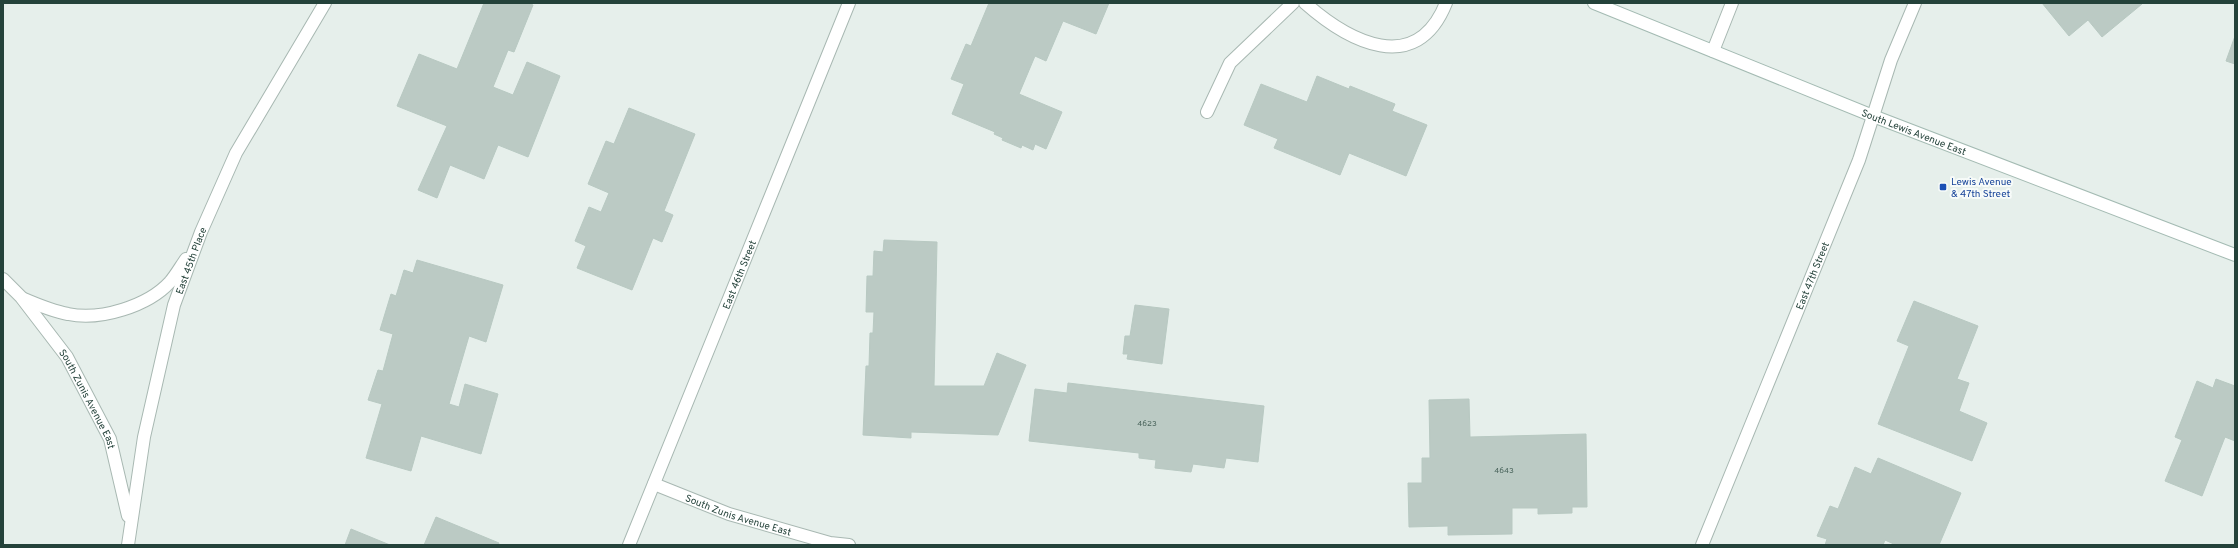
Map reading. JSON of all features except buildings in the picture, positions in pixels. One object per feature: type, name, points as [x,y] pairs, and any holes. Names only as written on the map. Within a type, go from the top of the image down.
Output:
[{"type":"street","name":"East 45th Place","points":[[128,542],[144,437],[174,306],[196,245],[236,153],[325,3]]},
{"type":"street","name":"East 46th Street","points":[[629,545],[849,3]]},
{"type":"street","points":[[1207,112],[1230,63],[1293,3]]},
{"type":"street","points":[[1305,3],[1325,21],[1353,38],[1379,46],[1400,46],[1418,39],[1431,27],[1446,3]]},
{"type":"street","name":"South Lewis Avenue East","points":[[1594,3],[1873,116],[2235,255]]},
{"type":"street","points":[[1713,51],[1732,3]]},
{"type":"street","name":"East 47th Street","points":[[1702,545],[1859,160],[1891,60],[1915,3]]},
{"type":"street","points":[[21,297],[42,307],[69,315],[89,315],[123,310],[152,297],[170,282],[196,245]]},
{"type":"street","name":"South Zunis Avenue East","points":[[3,279],[21,297],[67,357],[110,439],[128,511],[128,542]]},
{"type":"street","name":"South Zunis Avenue East","points":[[654,484],[729,514],[830,543],[849,545]]},
{"type":"place","name":"Lewis Avenue & 47th Street","points":[[1943,187]]}]
